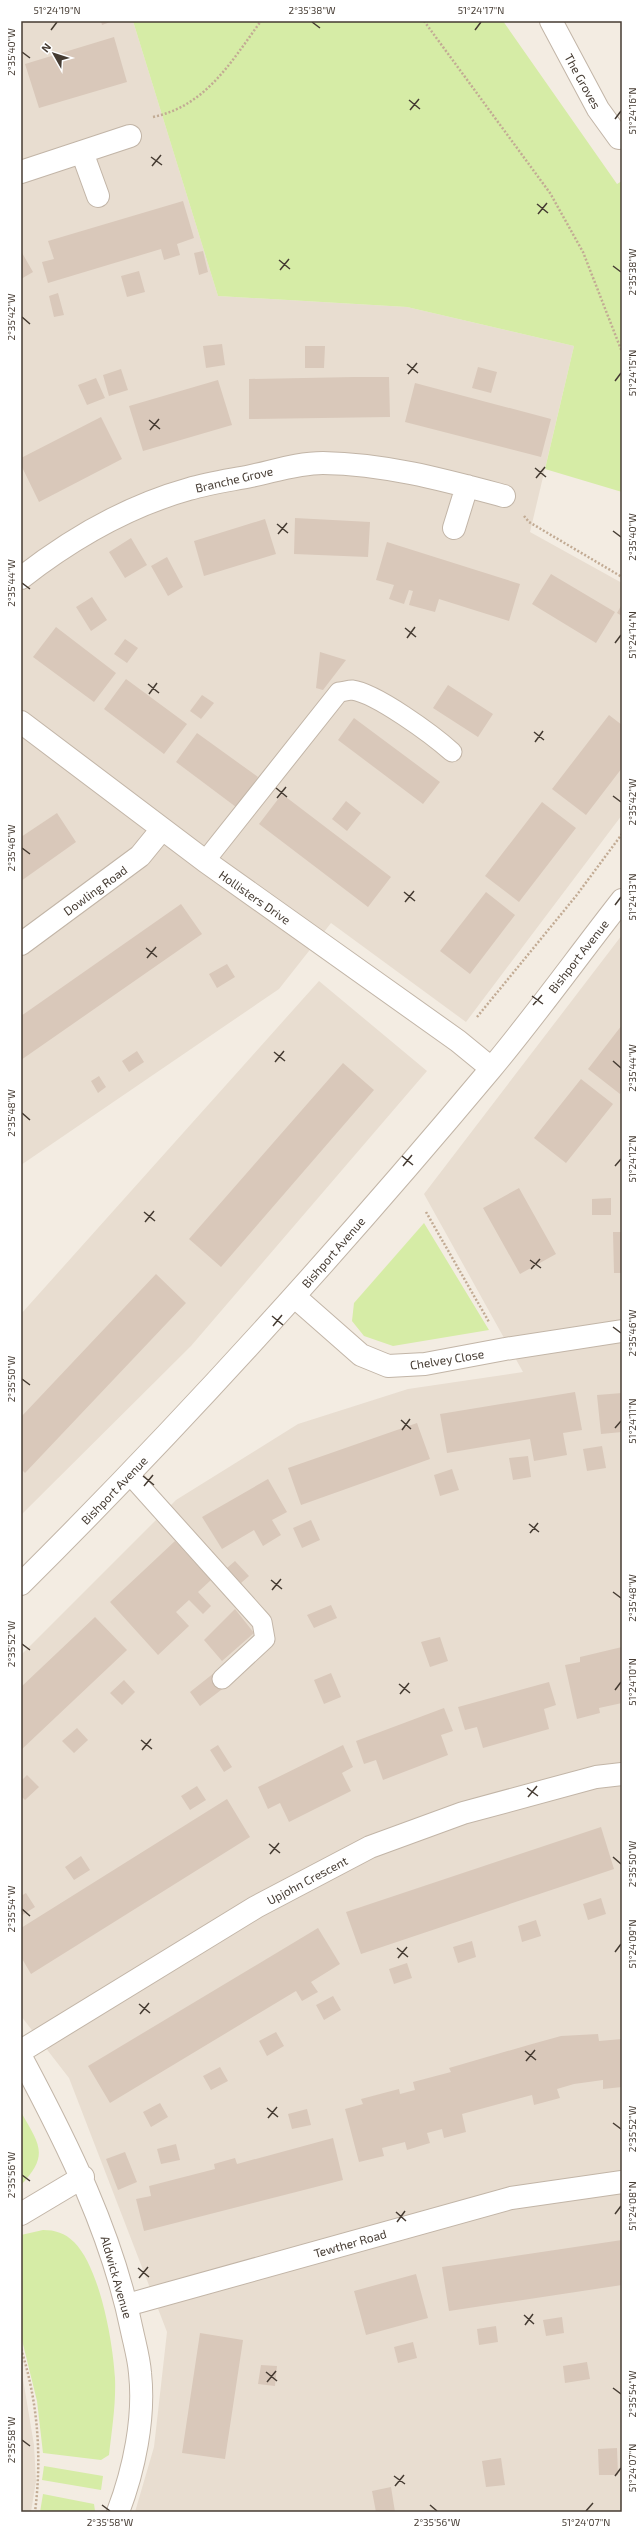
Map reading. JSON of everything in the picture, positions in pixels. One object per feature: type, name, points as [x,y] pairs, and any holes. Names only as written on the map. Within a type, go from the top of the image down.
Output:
[{"type":"street","name":"The Groves","points":[[551,21],[598,109],[619,138]]},
{"type":"street","points":[[21,172],[130,136]]},
{"type":"street","points":[[82,152],[98,196]]},
{"type":"street","name":"Branche Grove","points":[[21,578],[92,530],[156,499],[190,488],[284,467],[321,463],[356,464],[434,477],[504,496]]},
{"type":"street","points":[[454,528],[467,486]]},
{"type":"street","name":"Hollisters Drive","points":[[21,722],[205,861],[458,1041],[492,1068]]},
{"type":"street","name":"Dowling Road","points":[[21,944],[140,856],[162,829]]},
{"type":"street","name":"Bishport Avenue","points":[[21,1584],[130,1475],[295,1297],[492,1068],[622,900]]},
{"type":"street","name":"Chelvey Close","points":[[295,1297],[361,1355],[388,1366],[425,1364],[504,1349],[622,1331]]},
{"type":"street","name":"Upjohn Crescent","points":[[21,2051],[256,1907],[370,1847],[463,1813],[596,1777],[622,1774]]},
{"type":"street","name":"Aldwick Avenue","points":[[21,2058],[83,2177],[109,2246],[127,2305],[140,2373],[139,2429],[118,2512]]},
{"type":"street","points":[[21,2214],[83,2177]]},
{"type":"street","name":"Tewther Road","points":[[127,2305],[511,2198],[622,2182]]},
{"type":"lane","points":[[205,861],[339,692],[352,690],[380,702],[432,735],[452,752]]},
{"type":"lane","points":[[130,1475],[262,1622],[265,1639],[222,1679]]},
{"type":"path","points":[[130,136],[146,119],[173,113],[198,98],[223,72],[261,21]]},
{"type":"path","points":[[424,21],[550,193],[583,252],[622,352]]},
{"type":"path","points":[[504,496],[529,522],[622,577]]},
{"type":"path","points":[[458,1041],[576,896],[622,834]]},
{"type":"path","points":[[426,1212],[504,1349]]},
{"type":"path","points":[[21,2349],[33,2400],[39,2446],[40,2468],[35,2512]]},
{"type":"shaded area","points":[[21,21],[133,21],[218,296],[407,307],[574,346],[530,532],[622,583],[622,815],[466,1022],[331,923],[279,989],[21,1165]]},
{"type":"shaded area","points":[[622,935],[622,2512],[135,2512],[154,2447],[167,2332],[69,2078],[21,2016],[21,1655],[176,1500],[298,1424],[408,1389],[523,1372],[424,1194]]},
{"type":"shaded area","points":[[319,981],[427,1071],[191,1346],[21,1515],[21,1314]]},
{"type":"shaded area","points":[[21,2367],[34,2445],[36,2481],[31,2512],[21,2512]]},
{"type":"green space","points":[[133,21],[503,21],[617,184],[622,181],[622,492],[545,469],[574,346],[407,307],[218,296]]},
{"type":"green space","points":[[424,1223],[489,1330],[393,1346],[364,1336],[352,1321],[354,1303]]},
{"type":"green space","points":[[21,2112],[37,2141],[39,2149],[36,2165],[21,2185]]},
{"type":"green space","points":[[43,2230],[60,2233],[67,2236],[74,2242],[83,2254],[91,2269],[104,2306],[114,2363],[115,2397],[109,2455],[101,2460],[43,2453],[37,2401],[21,2336],[21,2235]]},
{"type":"green space","points":[[44,2466],[103,2476],[101,2490],[42,2480]]},
{"type":"green space","points":[[43,2494],[94,2504],[95,2511],[40,2512]]},
{"type":"building","points":[[101,21],[113,21],[102,25]]},
{"type":"building","points":[[114,37],[127,82],[39,108],[25,64]]},
{"type":"building","points":[[183,201],[194,238],[177,244],[180,255],[164,260],[161,249],[48,283],[42,262],[54,259],[48,241]]},
{"type":"building","points":[[21,251],[33,272],[21,279]]},
{"type":"building","points":[[203,251],[208,272],[199,275],[194,253]]},
{"type":"building","points":[[139,271],[145,292],[127,297],[121,276]]},
{"type":"building","points":[[58,293],[64,315],[54,317],[49,296]]},
{"type":"building","points":[[222,344],[225,365],[206,368],[203,346]]},
{"type":"building","points":[[305,346],[325,346],[324,368],[305,368]]},
{"type":"building","points":[[478,367],[497,372],[491,393],[472,388]]},
{"type":"building","points":[[121,369],[128,390],[109,396],[103,375]]},
{"type":"building","points":[[389,377],[390,417],[249,419],[249,379]]},
{"type":"building","points":[[96,378],[105,398],[87,405],[78,385]]},
{"type":"building","points":[[218,380],[232,425],[143,451],[129,406]]},
{"type":"building","points":[[415,383],[551,419],[541,457],[405,422]]},
{"type":"building","points":[[101,417],[122,459],[39,502],[21,465],[21,458]]},
{"type":"building","points":[[295,518],[370,522],[368,557],[294,554]]},
{"type":"building","points":[[265,519],[276,554],[204,576],[194,541]]},
{"type":"building","points":[[131,538],[147,565],[125,578],[109,552]]},
{"type":"building","points":[[387,542],[520,584],[509,621],[439,599],[435,612],[409,605],[413,591],[409,590],[404,604],[389,599],[394,585],[376,580]]},
{"type":"building","points":[[167,557],[183,587],[168,596],[151,566]]},
{"type":"building","points":[[551,574],[615,612],[596,643],[532,604]]},
{"type":"building","points":[[92,597],[107,620],[91,631],[76,607]]},
{"type":"building","points":[[622,604],[622,616],[617,613]]},
{"type":"building","points":[[56,627],[116,673],[94,702],[33,657]]},
{"type":"building","points":[[125,639],[138,648],[127,663],[114,654]]},
{"type":"building","points":[[320,652],[346,660],[323,690],[316,688]]},
{"type":"building","points":[[126,679],[187,724],[164,754],[104,709]]},
{"type":"building","points":[[448,685],[493,714],[478,737],[433,708]]},
{"type":"building","points":[[202,695],[214,703],[201,719],[190,711]]},
{"type":"building","points":[[609,715],[622,725],[622,768],[586,815],[552,789]]},
{"type":"building","points":[[354,718],[440,782],[423,804],[338,740]]},
{"type":"building","points":[[197,733],[258,777],[236,807],[176,762]]},
{"type":"building","points":[[282,794],[391,877],[368,907],[259,824]]},
{"type":"building","points":[[346,801],[361,813],[347,831],[332,819]]},
{"type":"building","points":[[542,802],[576,828],[519,902],[485,876]]},
{"type":"building","points":[[57,813],[76,842],[21,881],[21,837]]},
{"type":"building","points":[[486,892],[515,915],[470,974],[440,951]]},
{"type":"building","points":[[181,904],[202,934],[21,1060],[21,1016]]},
{"type":"building","points":[[227,964],[235,977],[217,988],[209,974]]},
{"type":"building","points":[[622,1025],[622,1092],[620,1094],[588,1069]]},
{"type":"building","points":[[137,1051],[144,1062],[129,1072],[122,1061]]},
{"type":"building","points":[[343,1063],[374,1090],[221,1267],[189,1239]]},
{"type":"building","points":[[99,1076],[106,1087],[98,1093],[91,1081]]},
{"type":"building","points":[[581,1079],[613,1104],[566,1163],[534,1138]]},
{"type":"building","points":[[519,1188],[556,1254],[520,1274],[483,1208]]},
{"type":"building","points":[[611,1198],[611,1215],[592,1215],[592,1199]]},
{"type":"building","points":[[613,1232],[622,1232],[622,1273],[614,1273]]},
{"type":"building","points":[[156,1274],[186,1303],[25,1473],[21,1469],[21,1417]]},
{"type":"building","points":[[575,1392],[582,1430],[563,1433],[567,1455],[534,1461],[530,1439],[447,1453],[440,1414]]},
{"type":"building","points":[[622,1393],[622,1432],[601,1434],[597,1395]]},
{"type":"building","points":[[417,1423],[430,1459],[301,1505],[288,1468]]},
{"type":"building","points":[[602,1446],[606,1468],[587,1471],[583,1449]]},
{"type":"building","points":[[528,1456],[531,1477],[513,1480],[509,1458]]},
{"type":"building","points":[[452,1469],[459,1490],[440,1496],[434,1475]]},
{"type":"building","points":[[268,1479],[287,1512],[272,1520],[281,1535],[263,1546],[254,1530],[222,1549],[202,1517]]},
{"type":"building","points":[[311,1520],[320,1540],[302,1548],[293,1528]]},
{"type":"building","points":[[175,1541],[211,1580],[198,1592],[211,1606],[203,1614],[189,1600],[176,1612],[189,1626],[158,1655],[110,1602]]},
{"type":"building","points":[[235,1561],[249,1576],[241,1583],[227,1568]]},
{"type":"building","points":[[331,1605],[337,1618],[314,1628],[307,1615]]},
{"type":"building","points":[[235,1609],[254,1633],[222,1661],[204,1640]]},
{"type":"building","points":[[95,1617],[127,1650],[21,1750],[21,1687]]},
{"type":"building","points":[[440,1637],[448,1661],[430,1667],[421,1642]]},
{"type":"building","points":[[622,1647],[622,1703],[599,1708],[600,1713],[577,1719],[565,1665],[580,1662],[580,1657]]},
{"type":"building","points":[[214,1673],[225,1687],[200,1706],[190,1692]]},
{"type":"building","points":[[331,1673],[341,1697],[324,1704],[314,1680]]},
{"type":"building","points":[[124,1680],[135,1692],[122,1705],[110,1693]]},
{"type":"building","points":[[549,1682],[556,1705],[544,1709],[549,1729],[483,1748],[477,1727],[465,1730],[458,1707]]},
{"type":"building","points":[[444,1708],[453,1731],[441,1735],[448,1755],[383,1780],[376,1760],[364,1764],[356,1741]]},
{"type":"building","points":[[77,1728],[88,1740],[74,1753],[62,1741]]},
{"type":"building","points":[[218,1745],[232,1767],[224,1772],[210,1750]]},
{"type":"building","points":[[343,1745],[353,1767],[342,1773],[351,1791],[289,1822],[280,1803],[268,1809],[258,1787]]},
{"type":"building","points":[[27,1775],[39,1787],[25,1800],[21,1796],[21,1781]]},
{"type":"building","points":[[197,1786],[206,1800],[190,1810],[181,1796]]},
{"type":"building","points":[[227,1799],[250,1837],[31,1974],[21,1957],[21,1928]]},
{"type":"building","points":[[601,1827],[614,1869],[361,1954],[346,1912]]},
{"type":"building","points":[[81,1856],[90,1870],[74,1880],[65,1867]]},
{"type":"building","points":[[26,1893],[35,1907],[21,1916],[21,1896]]},
{"type":"building","points":[[601,1898],[606,1914],[588,1920],[583,1904]]},
{"type":"building","points":[[536,1920],[541,1936],[522,1942],[518,1926]]},
{"type":"building","points":[[318,1928],[340,1964],[311,1982],[318,1992],[302,2001],[296,1991],[110,2103],[88,2066]]},
{"type":"building","points":[[472,1941],[476,1957],[458,1963],[453,1947]]},
{"type":"building","points":[[407,1963],[412,1978],[394,1984],[389,1969]]},
{"type":"building","points":[[333,1996],[341,2010],[324,2020],[316,2005]]},
{"type":"building","points":[[276,2032],[284,2046],[267,2056],[259,2041]]},
{"type":"building","points":[[598,2034],[599,2041],[622,2039],[622,2087],[603,2089],[603,2080],[574,2084],[557,2089],[560,2098],[534,2105],[532,2095],[462,2114],[466,2132],[444,2138],[442,2129],[427,2133],[430,2143],[407,2150],[405,2142],[382,2148],[384,2156],[359,2162],[345,2109],[363,2104],[361,2099],[399,2089],[400,2094],[415,2090],[413,2082],[451,2072],[449,2068],[561,2036]]},
{"type":"building","points":[[220,2067],[228,2081],[211,2090],[203,2076]]},
{"type":"building","points":[[160,2103],[168,2117],[151,2127],[143,2112]]},
{"type":"building","points":[[307,2109],[311,2125],[292,2129],[288,2114]]},
{"type":"building","points":[[333,2138],[343,2180],[144,2231],[136,2199],[151,2196],[149,2186],[215,2169],[214,2164],[235,2158],[237,2164]]},
{"type":"building","points":[[176,2144],[180,2160],[161,2164],[157,2149]]},
{"type":"building","points":[[125,2152],[137,2182],[118,2190],[106,2159]]},
{"type":"building","points":[[622,2240],[622,2285],[449,2311],[442,2267]]},
{"type":"building","points":[[416,2274],[428,2318],[366,2335],[354,2291]]},
{"type":"building","points":[[562,2317],[564,2333],[546,2336],[543,2320]]},
{"type":"building","points":[[496,2326],[498,2342],[479,2345],[477,2329]]},
{"type":"building","points":[[200,2333],[243,2340],[225,2459],[182,2453]]},
{"type":"building","points":[[413,2342],[417,2358],[398,2363],[394,2347]]},
{"type":"building","points":[[587,2362],[590,2379],[565,2383],[563,2366]]},
{"type":"building","points":[[261,2365],[277,2366],[275,2386],[258,2384]]},
{"type":"building","points":[[617,2448],[618,2475],[599,2475],[598,2449]]},
{"type":"building","points":[[501,2458],[505,2485],[486,2487],[482,2461]]},
{"type":"building","points":[[391,2487],[395,2512],[376,2512],[372,2491]]}]
